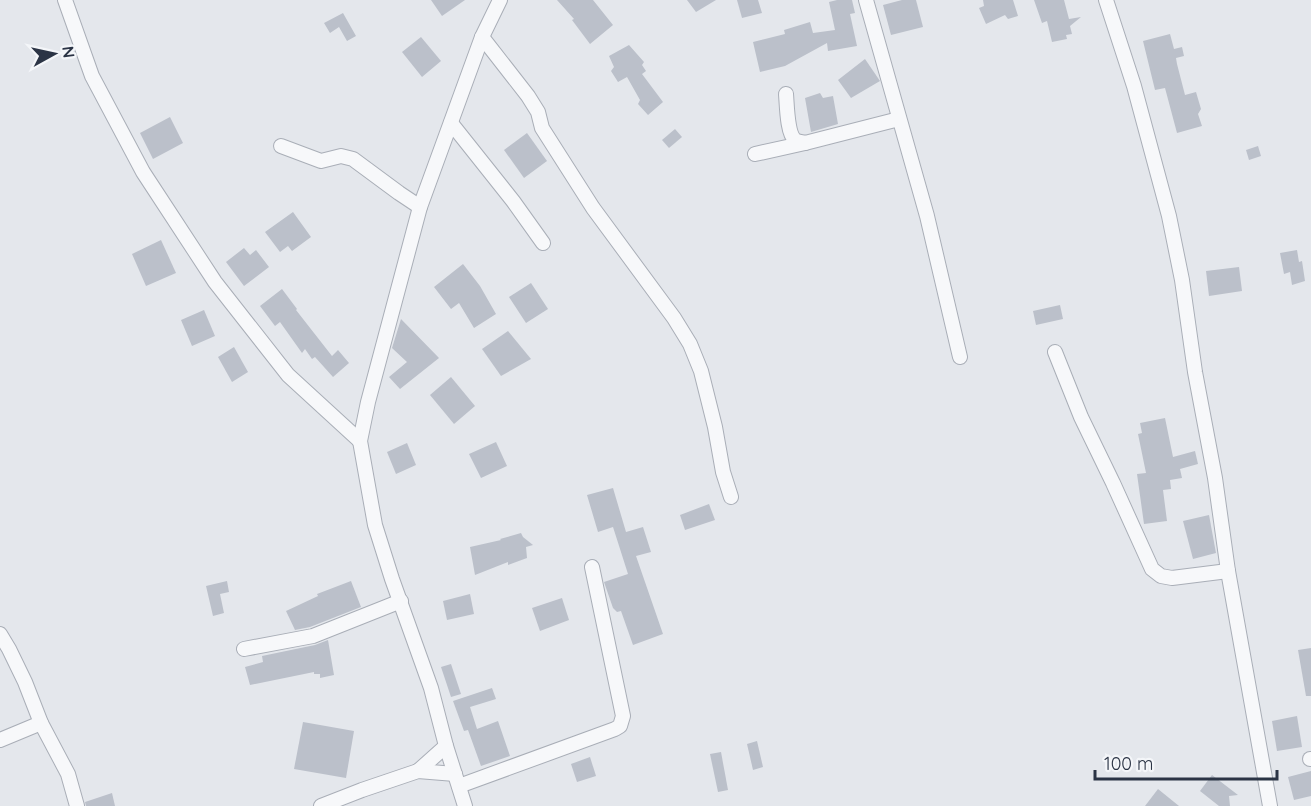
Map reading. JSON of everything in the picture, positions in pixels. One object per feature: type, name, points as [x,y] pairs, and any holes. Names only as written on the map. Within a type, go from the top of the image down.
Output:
[{"type":"street","points":[[65,0],[92,76],[143,172],[215,282],[288,375],[360,441]]},
{"type":"street","points":[[465,806],[431,688],[375,525],[360,441],[368,402],[420,207],[482,37],[500,0]]},
{"type":"street","points":[[866,0],[927,216],[960,357]]},
{"type":"street","points":[[1106,0],[1134,87],[1169,216],[1182,280],[1228,571],[1270,806]]},
{"type":"street","points":[[482,37],[528,96],[538,112],[542,128],[593,208],[674,318],[690,344],[701,371],[723,472],[731,497]]},
{"type":"street","points":[[786,94],[790,130],[794,138],[805,143]]},
{"type":"street","points":[[755,154],[899,119]]},
{"type":"street","points":[[451,123],[543,243]]},
{"type":"street","points":[[281,146],[321,161],[341,156],[353,159],[420,207]]},
{"type":"street","points":[[1054,352],[1081,417],[1152,569],[1161,576],[1172,578],[1228,571]]},
{"type":"street","points":[[418,771],[457,780],[621,726],[623,716],[592,567]]},
{"type":"street","points":[[244,649],[313,636],[401,602]]},
{"type":"street","points":[[0,634],[25,682],[41,723],[68,774],[77,806]]},
{"type":"street","points":[[0,740],[41,723]]},
{"type":"street","points":[[321,806],[418,771],[446,746]]},
{"type":"building","points":[[431,0],[465,0],[442,16]]},
{"type":"building","points":[[557,0],[593,0],[613,25],[590,44],[572,20],[574,19]]},
{"type":"building","points":[[687,0],[716,0],[696,12]]},
{"type":"building","points":[[737,0],[758,0],[762,13],[742,18]]},
{"type":"building","points":[[852,0],[855,13],[850,14],[857,46],[828,51],[827,43],[785,66],[760,72],[753,42],[785,34],[784,30],[810,22],[813,33],[835,30],[829,2]]},
{"type":"building","points":[[902,0],[916,0],[923,27],[891,35],[883,5]]},
{"type":"building","points":[[983,0],[1013,0],[1018,16],[1008,19],[1005,15],[986,24],[979,8],[984,6]]},
{"type":"building","points":[[1034,0],[1064,0],[1069,19],[1081,17],[1070,26],[1072,34],[1066,35],[1067,39],[1052,42],[1047,21],[1042,23]]},
{"type":"building","points":[[343,13],[356,36],[347,41],[339,27],[330,33],[324,23]]},
{"type":"building","points":[[1170,34],[1174,49],[1182,47],[1184,56],[1176,58],[1185,95],[1196,92],[1201,109],[1198,114],[1202,126],[1177,133],[1165,88],[1155,90],[1143,41]]},
{"type":"building","points":[[421,37],[441,61],[422,77],[402,52]]},
{"type":"building","points":[[629,45],[644,62],[642,65],[646,71],[642,74],[663,102],[648,115],[638,104],[640,100],[627,77],[618,82],[611,71],[614,67],[609,56]]},
{"type":"building","points":[[865,59],[880,81],[851,98],[838,80]]},
{"type":"building","points":[[820,93],[823,98],[833,96],[838,124],[811,132],[805,98]]},
{"type":"building","points":[[170,117],[183,143],[153,159],[140,133]]},
{"type":"building","points":[[675,129],[682,137],[669,148],[662,140]]},
{"type":"building","points":[[527,133],[547,161],[524,178],[504,150]]},
{"type":"building","points":[[1258,146],[1261,156],[1249,160],[1246,150]]},
{"type":"building","points":[[293,212],[311,237],[292,251],[288,246],[280,252],[265,232]]},
{"type":"building","points":[[161,240],[176,273],[146,286],[132,254]]},
{"type":"building","points":[[244,248],[250,255],[256,250],[269,267],[244,286],[226,262]]},
{"type":"building","points":[[1297,250],[1299,262],[1302,261],[1305,281],[1292,285],[1290,272],[1284,274],[1280,253]]},
{"type":"building","points":[[463,264],[480,286],[496,314],[474,328],[459,303],[451,309],[434,287]]},
{"type":"building","points":[[1239,267],[1242,291],[1209,296],[1206,271]]},
{"type":"building","points":[[531,283],[548,309],[526,323],[509,297]]},
{"type":"building","points":[[282,289],[332,356],[338,350],[349,363],[333,377],[315,357],[312,359],[305,349],[302,353],[280,322],[275,326],[260,306]]},
{"type":"building","points":[[1060,305],[1063,319],[1036,325],[1033,311]]},
{"type":"building","points":[[204,310],[215,336],[192,346],[181,320]]},
{"type":"building","points":[[401,319],[439,358],[400,389],[389,377],[407,362],[392,348]]},
{"type":"building","points":[[508,331],[531,359],[501,376],[482,349]]},
{"type":"building","points":[[234,347],[248,372],[232,382],[218,357]]},
{"type":"building","points":[[451,377],[475,406],[454,424],[430,395]]},
{"type":"building","points":[[1165,418],[1173,457],[1195,451],[1198,464],[1180,469],[1182,478],[1170,480],[1171,489],[1163,490],[1167,521],[1144,524],[1137,474],[1146,473],[1138,434],[1142,433],[1140,423]]},
{"type":"building","points":[[496,442],[507,466],[481,478],[469,454]]},
{"type":"building","points":[[407,443],[416,465],[396,474],[387,452]]},
{"type":"building","points":[[613,488],[626,532],[643,527],[651,552],[636,556],[663,634],[633,645],[621,611],[617,612],[613,608],[604,582],[628,574],[613,527],[598,532],[587,495]]},
{"type":"building","points":[[709,504],[715,520],[685,530],[680,515]]},
{"type":"building","points":[[1209,515],[1216,553],[1193,559],[1183,521]]},
{"type":"building","points":[[521,533],[533,545],[526,547],[527,558],[508,565],[508,562],[475,575],[470,547]]},
{"type":"building","points":[[227,581],[229,592],[220,594],[224,613],[213,616],[206,586]]},
{"type":"building","points":[[351,581],[361,607],[310,627],[295,630],[286,611],[318,596],[317,594]]},
{"type":"building","points":[[470,594],[474,614],[447,620],[443,601]]},
{"type":"building","points":[[562,598],[569,620],[540,631],[532,608]]},
{"type":"building","points":[[328,640],[334,675],[320,678],[320,674],[314,674],[314,672],[250,685],[245,667],[263,662],[262,656]]},
{"type":"building","points":[[1311,648],[1311,696],[1306,696],[1298,650]]},
{"type":"building","points":[[451,664],[461,694],[451,697],[441,667]]},
{"type":"building","points":[[492,688],[496,699],[470,707],[477,729],[498,721],[510,756],[481,766],[468,730],[464,731],[453,701]]},
{"type":"building","points":[[1297,716],[1302,747],[1277,751],[1272,721]]},
{"type":"building","points":[[303,722],[354,731],[346,778],[294,769]]},
{"type":"building","points":[[757,741],[763,767],[753,770],[747,744]]},
{"type":"building","points":[[721,752],[728,790],[718,792],[710,754]]},
{"type":"building","points":[[590,757],[596,776],[577,782],[571,764]]},
{"type":"building","points":[[1311,771],[1311,796],[1294,800],[1288,777]]},
{"type":"building","points":[[1212,775],[1238,795],[1229,796],[1230,806],[1219,806],[1200,791]]},
{"type":"building","points":[[1158,789],[1179,806],[1145,806]]},
{"type":"building","points":[[112,793],[115,806],[86,806],[85,802]]}]
